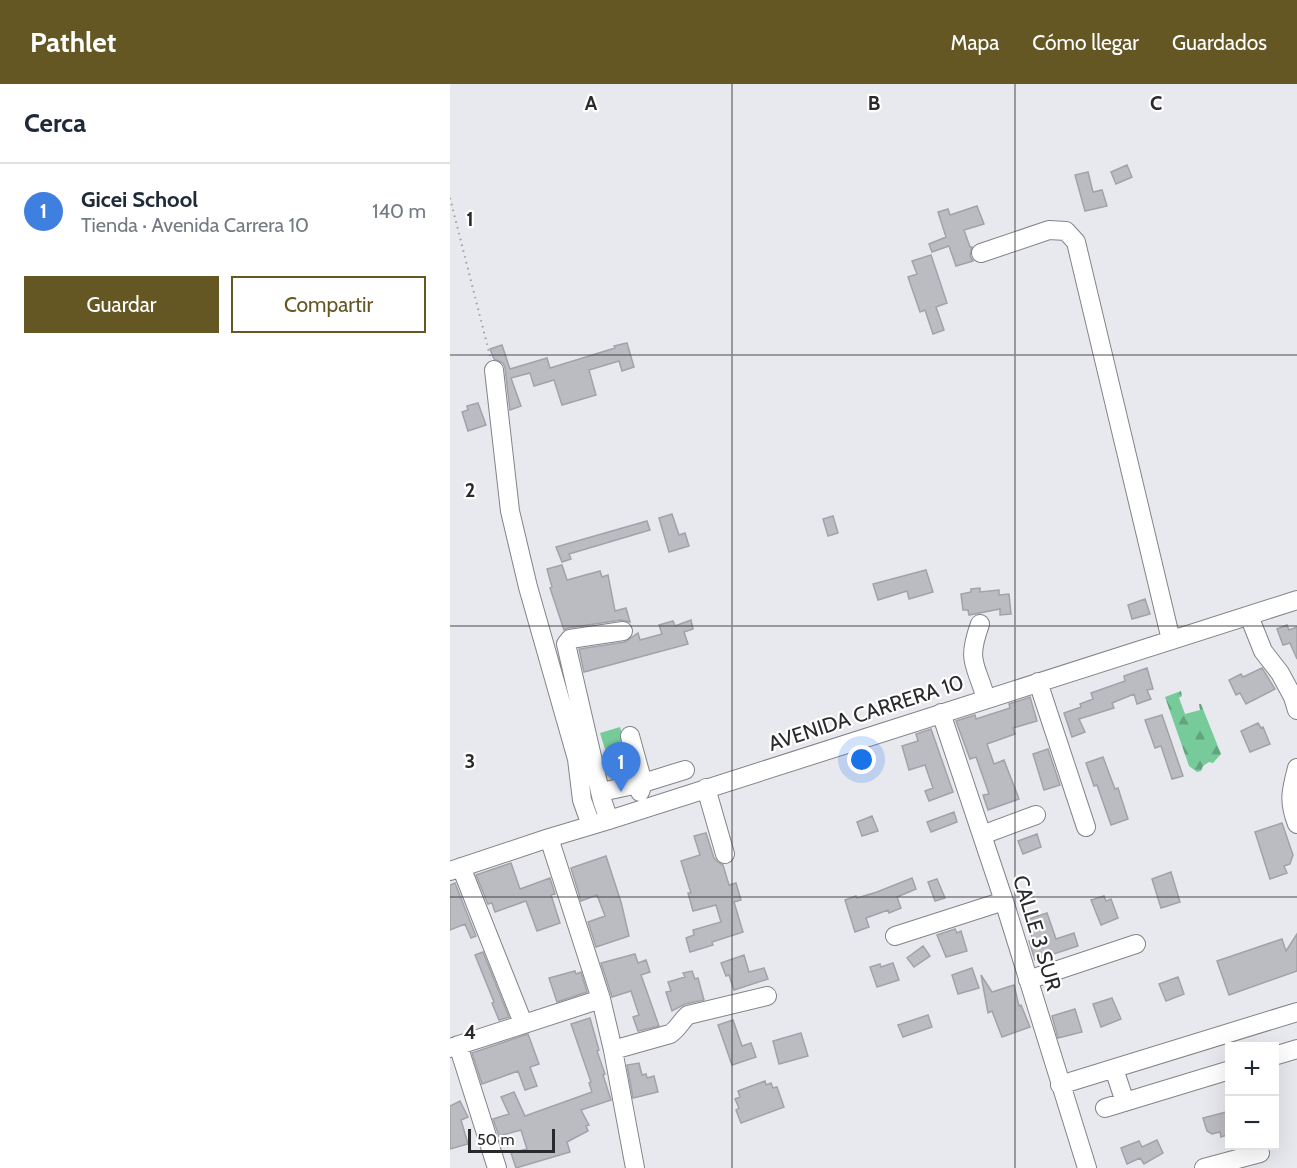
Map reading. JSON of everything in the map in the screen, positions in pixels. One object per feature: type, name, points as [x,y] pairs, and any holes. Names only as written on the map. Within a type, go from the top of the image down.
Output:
[{"type":"street","points":[[981,253],[1049,230],[1066,231],[1076,242],[1171,640]]},
{"type":"street","points":[[494,370],[510,511],[528,587],[577,759],[582,800],[600,823]]},
{"type":"street","name":"AVENIDA CARRERA 10","points":[[455,869],[1297,600]]},
{"type":"street","points":[[1249,615],[1263,651],[1280,674],[1293,697],[1297,710]]},
{"type":"street","points":[[980,624],[972,646],[973,662],[986,699]]},
{"type":"street","points":[[600,823],[601,792],[566,644],[570,639],[623,631]]},
{"type":"street","points":[[1038,682],[1086,827]]},
{"type":"street","name":"CALLE 3 SUR","points":[[940,713],[1004,901],[1087,1168]]},
{"type":"street","points":[[630,736],[643,783],[640,791],[645,808]]},
{"type":"street","points":[[1297,768],[1291,791],[1290,807],[1297,824]]},
{"type":"street","points":[[601,792],[643,783],[685,770]]},
{"type":"street","points":[[706,788],[725,854]]},
{"type":"street","points":[[982,835],[1036,815]]},
{"type":"street","points":[[549,838],[601,999],[635,1168]]},
{"type":"street","points":[[455,869],[523,1023]]},
{"type":"street","points":[[895,936],[1004,901]]},
{"type":"street","points":[[1028,980],[1136,944]]},
{"type":"street","points":[[613,1050],[670,1034],[688,1015],[767,996]]},
{"type":"street","points":[[497,1168],[454,1047],[601,999]]},
{"type":"street","points":[[1060,1085],[1230,1040],[1297,1012]]},
{"type":"street","points":[[1279,1055],[1297,1049]]},
{"type":"street","points":[[1114,1069],[1125,1102]]},
{"type":"street","points":[[1105,1108],[1225,1072]]},
{"type":"street","points":[[1204,1168],[1260,1153]]},
{"type":"path","points":[[450,198],[494,370]]},
{"type":"green space","points":[[1181,691],[1182,696],[1179,698],[1185,714],[1200,710],[1199,704],[1201,704],[1221,754],[1213,763],[1209,762],[1197,772],[1189,766],[1165,697]]},
{"type":"green space","points":[[620,727],[631,766],[612,772],[600,733]]},
{"type":"building","points":[[1127,165],[1132,177],[1116,184],[1111,172]]},
{"type":"building","points":[[1088,172],[1093,192],[1102,190],[1107,206],[1085,211],[1075,175]]},
{"type":"building","points":[[977,206],[984,224],[964,230],[970,247],[972,247],[970,256],[973,261],[956,266],[949,246],[932,252],[929,244],[946,237],[938,212],[948,209],[950,215]]},
{"type":"building","points":[[931,255],[947,303],[936,307],[944,330],[933,334],[925,310],[920,312],[908,277],[917,274],[912,261]]},
{"type":"building","points":[[627,343],[634,367],[622,371],[619,361],[589,370],[596,395],[562,405],[554,380],[534,386],[530,373],[511,378],[521,406],[510,410],[505,368],[503,363],[494,359],[490,349],[502,345],[510,369],[547,358],[550,368]]},
{"type":"building","points":[[478,403],[486,425],[468,431],[462,412],[468,410],[467,406]]},
{"type":"building","points":[[672,514],[679,535],[685,533],[689,546],[669,552],[659,518]]},
{"type":"building","points":[[833,516],[838,533],[828,536],[823,519]]},
{"type":"building","points":[[647,521],[650,530],[569,554],[571,559],[562,562],[556,547]]},
{"type":"building","points":[[562,565],[567,580],[600,571],[602,577],[608,575],[615,611],[626,608],[630,622],[621,620],[564,630],[550,588],[552,587],[547,569]]},
{"type":"building","points":[[926,570],[933,592],[909,599],[907,591],[878,600],[873,584]]},
{"type":"building","points":[[980,588],[980,592],[999,590],[999,595],[1009,594],[1011,614],[1000,615],[1000,609],[969,615],[968,610],[963,610],[961,594]]},
{"type":"building","points":[[1145,599],[1150,614],[1132,619],[1128,605]]},
{"type":"building","points":[[691,620],[693,629],[684,632],[688,644],[584,672],[579,649],[625,642],[638,633],[640,640],[662,634],[659,625],[673,621],[675,626]]},
{"type":"building","points":[[1287,625],[1289,630],[1297,627],[1297,659],[1290,643],[1283,645],[1277,629]]},
{"type":"building","points":[[1147,668],[1153,689],[1147,690],[1151,699],[1137,704],[1134,694],[1112,703],[1114,708],[1079,719],[1085,732],[1072,737],[1064,713],[1081,707],[1080,704],[1093,699],[1091,693],[1125,681],[1124,676]]},
{"type":"building","points":[[1262,668],[1275,689],[1246,704],[1240,693],[1236,695],[1229,680],[1241,674],[1243,677]]},
{"type":"building","points":[[1030,697],[1037,721],[1013,728],[1015,734],[987,744],[994,764],[1004,760],[1019,799],[988,810],[983,795],[989,794],[976,757],[970,759],[956,721],[975,715],[976,719],[1010,708],[1009,704]]},
{"type":"building","points":[[1162,715],[1183,776],[1172,779],[1161,746],[1155,748],[1145,720]]},
{"type":"building","points":[[1258,723],[1261,728],[1263,727],[1270,744],[1250,752],[1241,731]]},
{"type":"building","points":[[931,729],[953,792],[929,801],[925,791],[933,788],[925,765],[909,770],[902,746],[918,741],[916,734]]},
{"type":"building","points":[[1048,749],[1060,785],[1044,790],[1033,754]]},
{"type":"building","points":[[1103,757],[1115,789],[1118,788],[1128,819],[1111,825],[1097,785],[1094,786],[1086,763]]},
{"type":"building","points":[[954,812],[957,822],[931,832],[927,822]]},
{"type":"building","points":[[872,816],[878,831],[862,836],[857,822]]},
{"type":"building","points":[[1282,823],[1293,855],[1290,864],[1284,866],[1287,873],[1270,879],[1255,832]]},
{"type":"building","points":[[706,833],[714,858],[723,865],[729,885],[736,883],[741,900],[734,902],[743,932],[690,952],[686,938],[694,935],[693,930],[721,922],[716,905],[693,911],[688,893],[691,893],[681,861],[700,855],[694,836]]},
{"type":"building","points":[[1037,834],[1041,847],[1023,854],[1018,841]]},
{"type":"building","points":[[606,856],[629,936],[596,947],[588,922],[605,916],[597,895],[581,901],[571,868]]},
{"type":"building","points":[[511,863],[520,889],[550,878],[555,894],[551,895],[560,923],[537,931],[526,901],[495,912],[492,903],[488,904],[476,875]]},
{"type":"building","points":[[1171,872],[1180,902],[1161,908],[1152,879]]},
{"type":"building","points":[[912,878],[916,889],[897,897],[901,908],[866,918],[869,927],[855,932],[845,900],[877,892]]},
{"type":"building","points":[[937,879],[945,898],[935,901],[928,882]]},
{"type":"building","points":[[455,883],[476,936],[471,938],[465,924],[450,930],[450,885]]},
{"type":"building","points":[[1104,896],[1106,901],[1111,899],[1118,918],[1101,925],[1091,900]]},
{"type":"building","points":[[1047,913],[1056,939],[1074,933],[1078,946],[1035,960],[1029,941],[1033,940],[1026,920]]},
{"type":"building","points":[[955,929],[957,933],[961,931],[967,951],[946,957],[937,935]]},
{"type":"building","points":[[1297,934],[1297,971],[1229,995],[1217,961],[1282,939],[1286,951]]},
{"type":"building","points":[[923,946],[930,956],[914,967],[907,958]]},
{"type":"building","points":[[483,952],[509,1017],[499,1020],[492,1003],[494,1002],[475,955]]},
{"type":"building","points":[[635,954],[638,963],[646,960],[650,972],[641,975],[659,1026],[638,1031],[633,1017],[639,1015],[631,991],[612,997],[601,963]]},
{"type":"building","points":[[744,955],[749,972],[764,968],[768,979],[734,990],[729,975],[726,976],[721,963]]},
{"type":"building","points":[[893,963],[899,980],[877,987],[870,967],[880,964],[881,967]]},
{"type":"building","points":[[972,968],[979,988],[958,994],[952,975]]},
{"type":"building","points":[[575,971],[576,974],[581,972],[587,992],[557,1002],[549,978]]},
{"type":"building","points":[[692,971],[695,979],[698,978],[704,1000],[685,1004],[672,1011],[666,992],[671,991],[668,982],[685,977],[683,973]]},
{"type":"building","points":[[981,975],[992,992],[1014,985],[1019,1006],[1021,1005],[1030,1027],[1002,1037],[992,1011],[988,1013]]},
{"type":"building","points":[[1178,977],[1184,994],[1166,1001],[1159,984]]},
{"type":"building","points":[[1112,998],[1121,1019],[1101,1027],[1093,1004]]},
{"type":"building","points":[[1075,1009],[1082,1032],[1058,1038],[1052,1016]]},
{"type":"building","points":[[928,1015],[932,1027],[903,1037],[898,1025]]},
{"type":"building","points":[[590,1018],[611,1100],[581,1110],[589,1125],[586,1126],[588,1131],[567,1142],[570,1152],[516,1168],[511,1153],[527,1149],[521,1130],[499,1136],[493,1119],[509,1114],[501,1097],[514,1092],[525,1116],[592,1092],[589,1083],[591,1082],[571,1024]]},
{"type":"building","points":[[733,1020],[742,1046],[751,1043],[756,1057],[732,1065],[718,1025]]},
{"type":"building","points":[[801,1033],[808,1056],[779,1064],[773,1041]]},
{"type":"building","points":[[528,1034],[539,1064],[530,1067],[537,1086],[525,1090],[518,1071],[482,1084],[472,1053]]},
{"type":"building","points":[[639,1063],[642,1075],[646,1074],[647,1078],[654,1076],[658,1092],[633,1098],[627,1065]]},
{"type":"building","points":[[765,1081],[766,1085],[771,1083],[773,1088],[777,1087],[784,1107],[741,1123],[736,1110],[739,1108],[735,1099],[740,1097],[738,1091]]},
{"type":"building","points":[[460,1101],[468,1117],[461,1120],[468,1144],[450,1149],[450,1106]]},
{"type":"building","points":[[1225,1112],[1225,1136],[1221,1137],[1220,1132],[1212,1134],[1207,1131],[1203,1118]]},
{"type":"building","points":[[1157,1140],[1163,1153],[1144,1164],[1140,1158],[1127,1164],[1121,1148],[1139,1141],[1142,1147]]},
{"type":"place","name":"Gicei School","points":[[621,792]]}]
